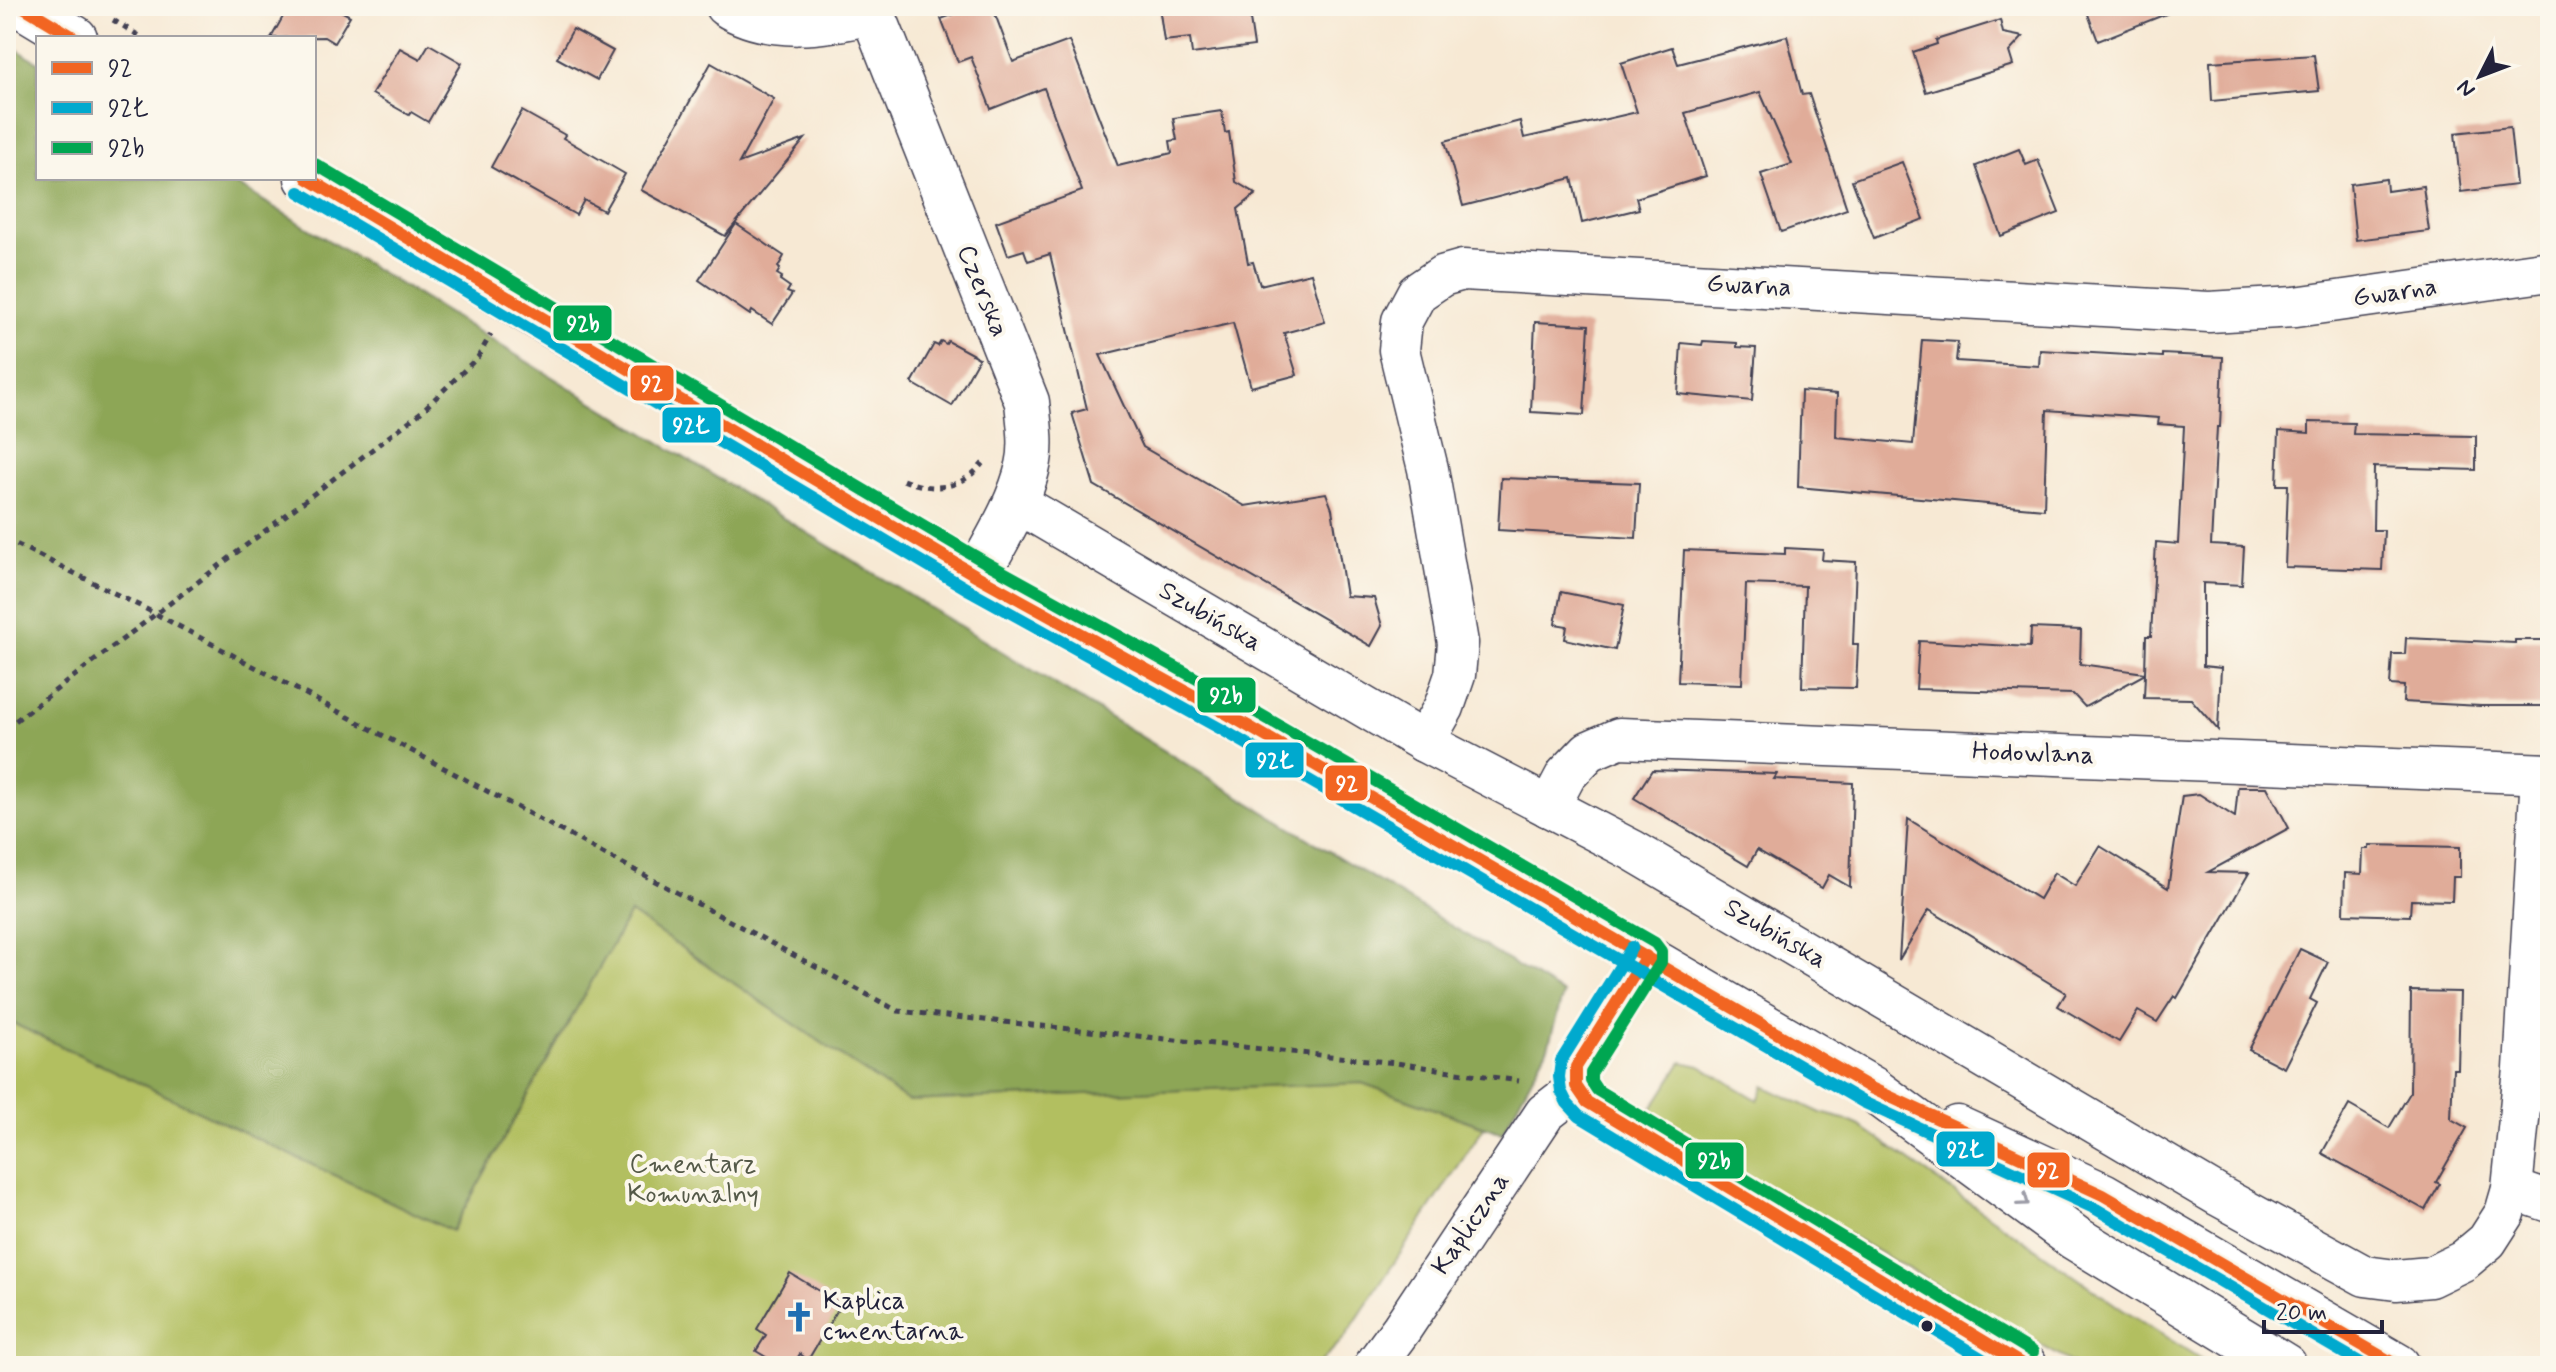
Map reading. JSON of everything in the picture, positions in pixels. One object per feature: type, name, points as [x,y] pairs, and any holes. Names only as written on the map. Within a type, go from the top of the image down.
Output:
[{"type":"main road","points":[[22,6],[72,36]]},
{"type":"main road","name":"Czerska","points":[[871,10],[1027,402],[1031,439],[1029,465],[1016,502],[977,576]]},
{"type":"main road","points":[[310,180],[977,576],[1229,715],[1871,1088],[2103,1195],[2398,1366]]},
{"type":"main road","points":[[1646,956],[1576,1067],[1573,1080],[1587,1102],[1627,1129],[2025,1366]]},
{"type":"main road","points":[[1871,1088],[2075,1238],[2285,1366]]},
{"type":"street","points":[[725,6],[736,13],[785,24],[825,25],[871,10]]},
{"type":"street","name":"Gwarna","points":[[1424,742],[1444,707],[1455,675],[1458,643],[1428,469],[1399,350],[1402,321],[1417,293],[1442,276],[1463,270],[2209,312],[2309,305],[2550,271]]},
{"type":"street","name":"Szubińska","points":[[1016,502],[1424,742],[1632,850],[2219,1196],[2365,1276],[2396,1280],[2430,1277],[2463,1261],[2487,1241],[2505,1213],[2512,1189],[2524,1069],[2546,774]]},
{"type":"street","name":"Hodowlana","points":[[1549,807],[1566,775],[1589,751],[1619,738],[2546,774]]},
{"type":"street","name":"Kapliczna","points":[[1374,1366],[1545,1113],[1576,1089]]},
{"type":"street","points":[[2512,1189],[2550,1202]]},
{"type":"path","points":[[6,728],[420,413],[478,357],[511,301]]},
{"type":"path","points":[[6,539],[156,614],[898,1011],[1396,1063],[1576,1089]]},
{"type":"green space","points":[[6,43],[36,61],[36,180],[229,180],[1563,994],[1548,1047],[1502,1133],[1362,1083],[908,1101],[630,913],[452,1231],[6,1020]]},
{"type":"green space","name":"Cmentarz Komunalny","points":[[630,913],[908,1101],[1362,1083],[1484,1127],[1345,1337],[1317,1366],[6,1366],[6,1020],[452,1231]]},
{"type":"green space","points":[[1682,1062],[1700,1066],[1758,1100],[1764,1086],[1821,1113],[1860,1126],[2123,1310],[2212,1366],[2077,1366],[1646,1118]]},
{"type":"building","points":[[268,6],[342,6],[339,10],[350,16],[334,43],[316,36],[272,36],[284,15]]},
{"type":"building","points":[[976,6],[992,6],[1013,62],[1069,41],[1118,166],[1172,153],[1170,141],[1177,140],[1173,118],[1222,111],[1225,133],[1229,132],[1236,182],[1256,194],[1238,209],[1248,263],[1253,262],[1260,285],[1311,273],[1325,322],[1284,333],[1297,375],[1251,387],[1233,323],[1100,355],[1143,447],[1245,506],[1326,493],[1332,509],[1346,596],[1374,598],[1382,626],[1371,646],[1094,485],[1072,413],[1087,409],[1050,254],[1028,261],[1024,250],[1008,255],[996,222],[1082,191],[1044,88],[991,109],[971,57],[958,62],[941,19]]},
{"type":"building","points":[[1159,6],[1248,6],[1254,46],[1192,54],[1190,38],[1164,41]]},
{"type":"building","points":[[2085,6],[2181,6],[2181,8],[2098,41]]},
{"type":"building","points":[[2000,20],[2003,33],[2023,37],[2009,52],[2013,65],[1926,92],[1913,52],[1937,44],[1936,40]]},
{"type":"building","points":[[573,29],[613,51],[597,80],[557,58]]},
{"type":"building","points":[[1787,36],[1802,95],[1809,94],[1847,209],[1781,232],[1761,174],[1792,164],[1760,92],[1685,113],[1706,176],[1636,198],[1639,209],[1582,223],[1572,178],[1463,206],[1445,141],[1520,121],[1524,138],[1637,112],[1621,63],[1672,47],[1678,64]]},
{"type":"building","points":[[429,44],[462,63],[428,122],[372,94],[400,48],[420,59]]},
{"type":"building","points":[[2314,55],[2319,91],[2212,101],[2210,62]]},
{"type":"building","points":[[711,63],[774,99],[739,163],[805,139],[725,236],[641,190]]},
{"type":"building","points":[[522,111],[625,174],[604,211],[584,200],[576,215],[491,167]]},
{"type":"building","points":[[2510,127],[2516,185],[2461,192],[2455,133]]},
{"type":"building","points":[[2019,149],[2026,165],[2038,160],[2059,213],[2001,236],[1976,166]]},
{"type":"building","points":[[1902,162],[1924,219],[1874,238],[1852,180]]},
{"type":"building","points":[[2386,179],[2387,191],[2423,186],[2429,231],[2356,240],[2350,184]]},
{"type":"building","points":[[736,224],[784,256],[777,274],[790,287],[787,292],[792,294],[772,324],[752,311],[750,315],[699,280]]},
{"type":"building","points":[[1535,322],[1589,325],[1584,415],[1531,412]]},
{"type":"building","points":[[1922,340],[1958,342],[1956,361],[2039,366],[2040,350],[2223,357],[2211,545],[2244,547],[2242,585],[2203,583],[2203,666],[2221,668],[2218,730],[2191,699],[2144,698],[2145,674],[2085,707],[2073,694],[1916,689],[1919,641],[2030,647],[2031,628],[2081,630],[2080,664],[2145,673],[2146,636],[2151,636],[2156,542],[2178,544],[2184,426],[2158,424],[2159,418],[2047,410],[2044,509],[1798,487],[1801,391],[1837,394],[1836,437],[1913,444]]},
{"type":"building","points":[[941,341],[946,344],[948,341],[979,358],[952,406],[912,383],[934,344],[938,346]]},
{"type":"building","points":[[1703,341],[1737,343],[1737,347],[1756,348],[1752,401],[1678,394],[1681,343],[1702,345]]},
{"type":"building","points":[[2309,422],[2354,423],[2353,434],[2476,436],[2476,470],[2374,467],[2373,530],[2384,530],[2382,570],[2285,567],[2288,485],[2277,485],[2279,431],[2309,433]]},
{"type":"building","points":[[1501,478],[1639,483],[1636,538],[1498,530]]},
{"type":"building","points":[[1785,548],[1823,550],[1822,560],[1856,562],[1853,644],[1858,644],[1856,688],[1802,687],[1805,586],[1746,584],[1742,684],[1678,682],[1684,550],[1785,554]]},
{"type":"building","points":[[1561,592],[1624,605],[1615,650],[1565,639],[1567,626],[1555,624]]},
{"type":"building","points":[[2406,638],[2515,643],[2515,640],[2550,640],[2550,706],[2403,702],[2404,686],[2390,685],[2392,654],[2405,654]]},
{"type":"building","points":[[1652,770],[1777,774],[1774,779],[1853,783],[1850,887],[1829,875],[1822,888],[1757,850],[1748,866],[1634,798]]},
{"type":"building","points":[[2238,787],[2267,787],[2289,828],[2208,872],[2249,873],[2177,998],[2174,996],[2157,1022],[2138,1011],[2119,1042],[2058,1006],[2066,993],[1929,910],[1899,960],[1908,819],[2039,899],[2054,873],[2075,886],[2100,846],[2168,888],[2182,796],[2199,794],[2235,817]]},
{"type":"building","points":[[2369,845],[2460,847],[2460,877],[2453,877],[2452,901],[2411,900],[2410,916],[2344,914],[2345,873],[2362,874],[2363,849],[2369,849]]},
{"type":"building","points":[[2300,949],[2328,962],[2310,999],[2317,1003],[2284,1068],[2249,1050]]},
{"type":"building","points":[[2411,991],[2460,992],[2458,1069],[2453,1069],[2451,1119],[2467,1128],[2436,1182],[2440,1184],[2425,1210],[2322,1153],[2349,1105],[2389,1128],[2410,1093]]},
{"type":"building","name":"Kaplica cmentarna","points":[[790,1273],[841,1304],[808,1360],[800,1354],[792,1366],[781,1366],[756,1351],[766,1335],[757,1329]]},
{"type":"transit line","name":"92","points":[[22,6],[72,36]]},
{"type":"transit line","name":"92b","points":[[316,165],[985,562],[1237,701],[1655,943],[1661,951],[1661,962],[1591,1073],[1591,1081],[1597,1090],[2033,1352]]},
{"type":"transit line","name":"92","points":[[310,180],[977,576],[1229,715],[1871,1088],[2103,1195],[2398,1366]]},
{"type":"transit line","name":"92Ł","points":[[299,192],[969,590],[1221,729],[1863,1102],[2096,1209],[2366,1366]]},
{"type":"transit line","name":"92Ł","points":[[1632,947],[1561,1061],[1559,1077],[1567,1103],[1579,1116],[1994,1366]]},
{"type":"transit line","name":"92","points":[[1646,956],[1576,1067],[1576,1086],[1587,1102],[2025,1366]]},
{"type":"place","name":"Kaplica cmentarna","points":[[799,1317]]}]
